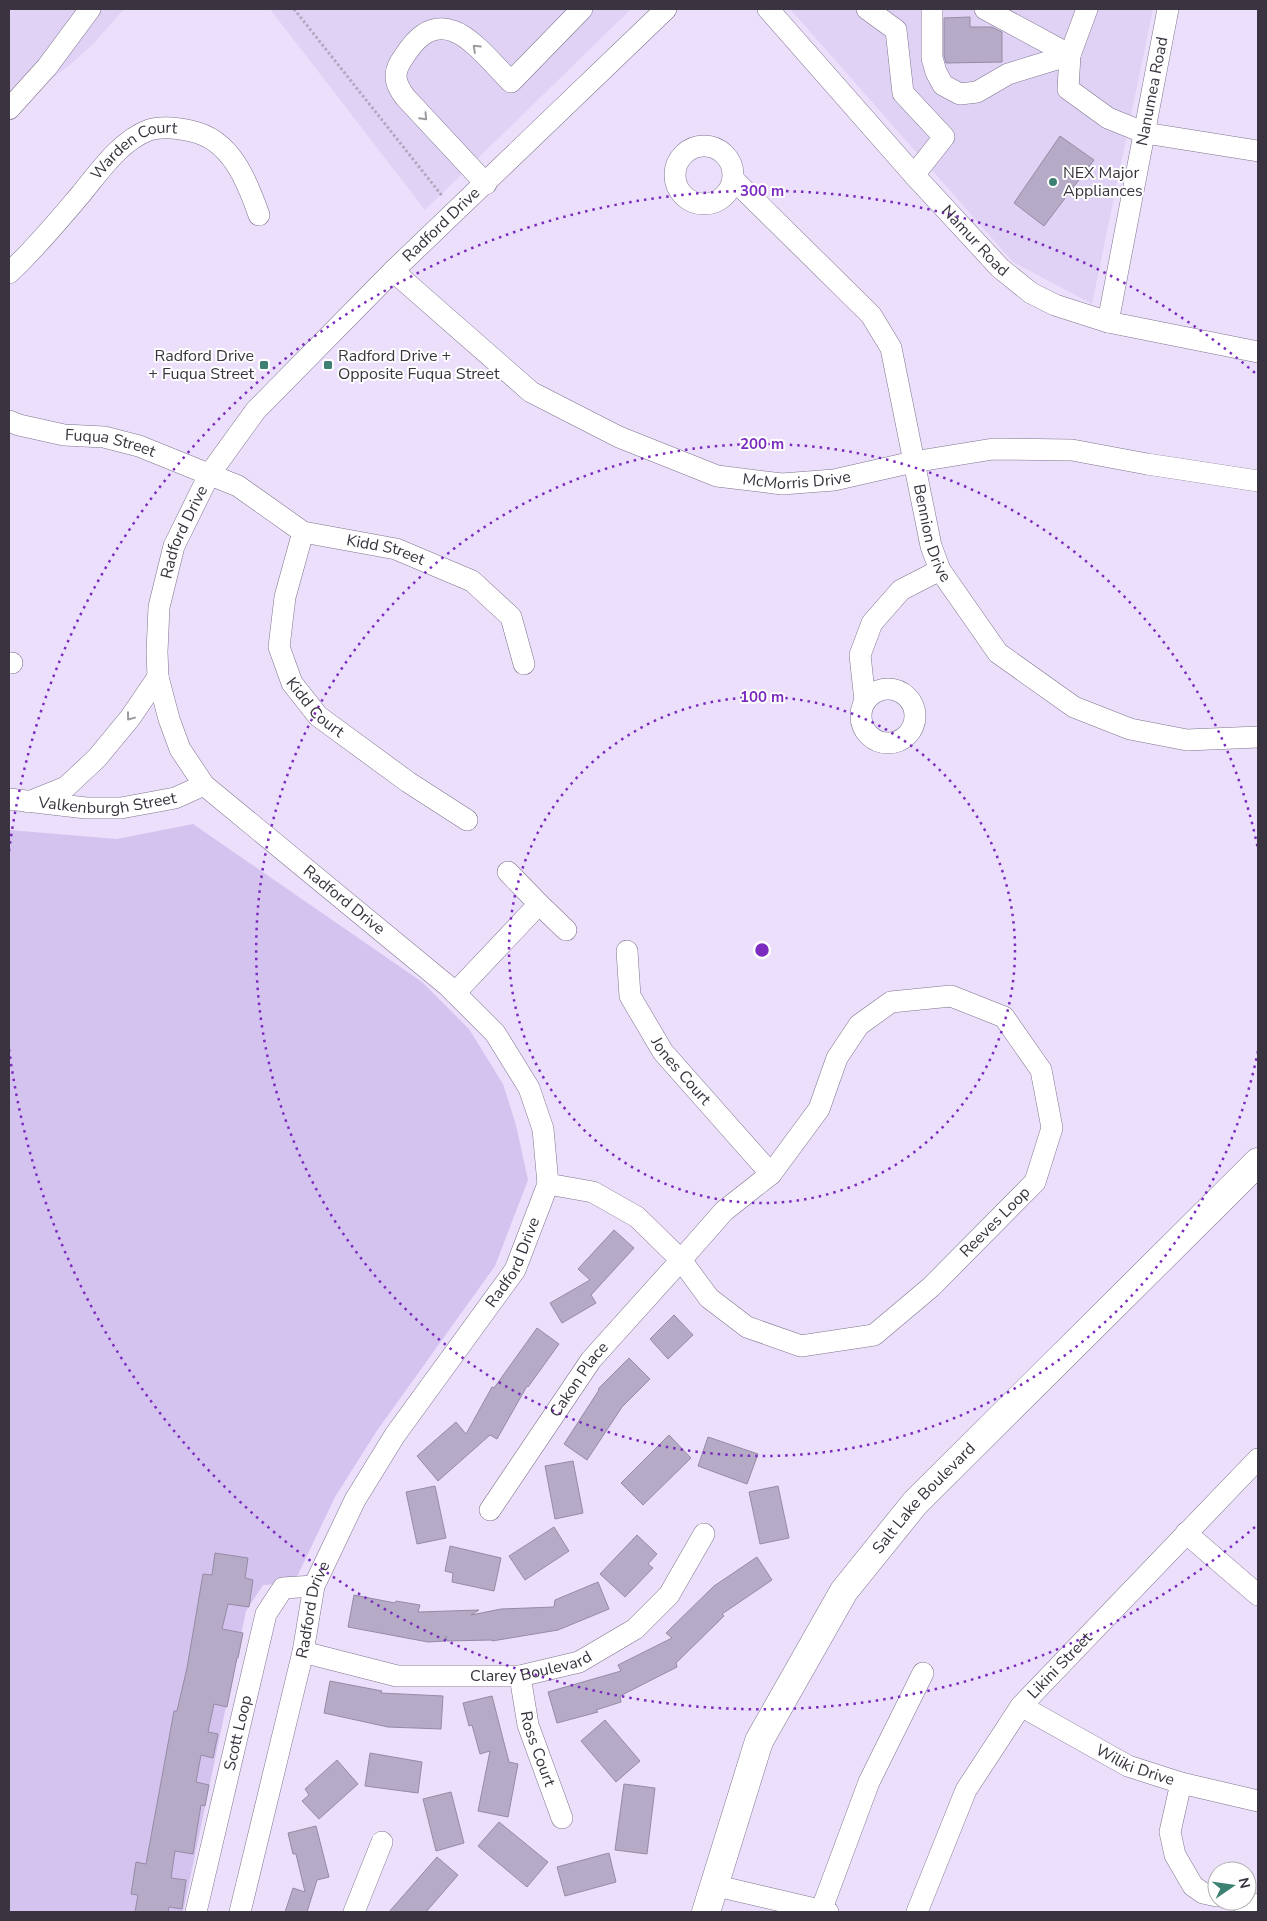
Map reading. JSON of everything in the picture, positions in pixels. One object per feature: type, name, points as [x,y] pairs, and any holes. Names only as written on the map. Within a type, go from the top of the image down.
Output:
[{"type":"main road","name":"Salt Lake Boulevard","points":[[706,1912],[759,1741],[844,1591],[916,1503],[1258,1162]]},
{"type":"street","points":[[9,109],[47,67],[90,9]]},
{"type":"street","points":[[486,184],[405,97],[396,82],[397,68],[418,37],[429,31],[446,29],[466,38],[511,82],[582,9]]},
{"type":"street","name":"Radford Drive","points":[[240,1912],[303,1652],[314,1586],[355,1500],[395,1435],[515,1270],[548,1184],[542,1129],[529,1088],[495,1032],[456,993],[204,785],[180,749],[169,719],[158,677],[159,607],[174,546],[209,475],[256,410],[393,271],[486,184],[666,9]]},
{"type":"street","name":"Namur Road","points":[[768,9],[914,175],[1000,268],[1031,293],[1055,305],[1108,322],[1258,352]]},
{"type":"street","points":[[850,9],[854,11],[863,9]]},
{"type":"street","points":[[867,9],[896,30],[903,93],[944,137],[914,175]]},
{"type":"street","points":[[932,9],[932,58],[936,72],[943,85],[960,94],[977,92],[1008,74],[1070,55]]},
{"type":"street","points":[[984,9],[1070,55]]},
{"type":"street","points":[[1086,9],[1070,55],[1068,89],[1108,118],[1144,133],[1258,151]]},
{"type":"street","name":"Nanumea Road","points":[[1108,322],[1168,9]]},
{"type":"street","name":"Warden Court","points":[[9,272],[110,160],[130,141],[150,130],[180,128],[211,138],[227,152],[240,169],[259,215]]},
{"type":"street","name":"Bennion Drive","points":[[733,179],[871,314],[891,348],[931,546],[940,570],[998,652],[1074,707],[1130,729],[1187,740],[1258,737]]},
{"type":"street","name":"McMorris Drive","points":[[393,271],[531,392],[620,437],[718,476],[782,484],[834,480],[913,462],[993,448],[1072,450],[1258,481]]},
{"type":"street","name":"Fuqua Street","points":[[9,421],[64,435],[104,437],[139,446],[209,475]]},
{"type":"street","name":"Kidd Street","points":[[209,475],[238,486],[303,532],[396,549],[472,581],[510,616],[524,664]]},
{"type":"street","name":"Kidd Court","points":[[303,532],[285,597],[279,647],[292,683],[318,716],[408,782],[467,820]]},
{"type":"street","points":[[865,701],[860,655],[872,623],[901,590],[940,570]]},
{"type":"street","points":[[18,801],[66,787],[97,758],[130,718],[158,677]]},
{"type":"street","name":"Valkenburgh Street","points":[[18,801],[86,808],[121,808],[175,798],[204,785]]},
{"type":"street","points":[[508,872],[566,930]]},
{"type":"street","points":[[456,993],[539,904]]},
{"type":"street","name":"Jones Court","points":[[626,951],[630,996],[663,1052],[771,1174]]},
{"type":"street","name":"Reeves Loop","points":[[548,1184],[593,1192],[637,1217],[681,1260],[709,1298],[747,1327],[800,1346],[874,1335],[931,1287],[1035,1182],[1052,1128],[1041,1070],[1004,1017],[952,996],[891,1002],[859,1025],[837,1058],[819,1109],[771,1174],[724,1211],[681,1260]]},
{"type":"street","name":"Cakon Place","points":[[490,1510],[590,1360],[681,1260]]},
{"type":"street","name":"Likini Street","points":[[917,1912],[966,1790],[1021,1706],[1258,1458]]},
{"type":"street","points":[[1186,1533],[1258,1595]]},
{"type":"street","name":"Clarey Boulevard","points":[[303,1652],[397,1676],[520,1676],[579,1662],[635,1629],[669,1595],[704,1534]]},
{"type":"street","name":"Scott Loop","points":[[196,1912],[266,1614],[283,1588],[314,1586]]},
{"type":"street","points":[[714,1885],[825,1911],[869,1782],[923,1673]]},
{"type":"street","name":"Ross Court","points":[[520,1676],[528,1725],[562,1818]]},
{"type":"street","name":"Wiliki Drive","points":[[1021,1706],[1128,1766],[1181,1783],[1258,1801]]},
{"type":"street","points":[[1181,1783],[1170,1832],[1175,1855],[1193,1886],[1207,1894]]},
{"type":"street","points":[[354,1912],[382,1842]]},
{"type":"path","points":[[294,9],[454,212]]},
{"type":"shaded area","points":[[9,9],[124,9],[93,44],[71,64],[9,108]]},
{"type":"shaded area","points":[[270,9],[631,9],[425,210]]},
{"type":"shaded area","points":[[790,9],[1153,9],[1092,304],[1013,262]]},
{"type":"shaded area","points":[[193,824],[422,982],[469,1029],[503,1084],[516,1125],[528,1180],[495,1266],[376,1432],[335,1497],[294,1583],[263,1585],[246,1611],[183,1912],[9,1912],[9,830],[117,839]]},
{"type":"building","points":[[970,17],[970,27],[992,27],[1002,32],[1002,62],[946,63],[944,56],[944,18]]},
{"type":"building","name":"NEX Major Appliances","points":[[1060,136],[1094,160],[1044,226],[1014,203]]},
{"type":"building","points":[[614,1230],[634,1248],[591,1295],[596,1303],[562,1323],[550,1303],[590,1280],[578,1269]]},
{"type":"building","points":[[674,1315],[693,1335],[668,1359],[650,1339]]},
{"type":"building","points":[[537,1328],[559,1344],[527,1386],[497,1439],[490,1435],[438,1481],[417,1456],[456,1422],[466,1434],[492,1387],[494,1388]]},
{"type":"building","points":[[629,1358],[650,1379],[622,1407],[587,1460],[564,1444],[598,1389]]},
{"type":"building","points":[[669,1435],[691,1458],[643,1505],[621,1483]]},
{"type":"building","points":[[708,1437],[758,1454],[747,1484],[698,1466]]},
{"type":"building","points":[[573,1461],[583,1513],[555,1519],[545,1466]]},
{"type":"building","points":[[435,1486],[446,1538],[417,1544],[406,1492]]},
{"type":"building","points":[[778,1486],[789,1538],[760,1544],[749,1492]]},
{"type":"building","points":[[554,1527],[569,1551],[525,1580],[509,1556]]},
{"type":"building","points":[[637,1535],[657,1554],[648,1564],[653,1568],[625,1597],[600,1574]]},
{"type":"building","points":[[450,1546],[501,1558],[494,1591],[452,1582],[453,1573],[445,1571]]},
{"type":"building","points":[[215,1553],[248,1558],[245,1578],[253,1580],[249,1607],[228,1604],[222,1629],[243,1633],[238,1658],[227,1707],[214,1704],[208,1732],[218,1734],[213,1758],[201,1755],[196,1782],[209,1785],[205,1806],[201,1805],[193,1854],[175,1851],[171,1878],[186,1880],[182,1909],[169,1907],[168,1912],[135,1912],[138,1895],[131,1894],[136,1862],[146,1864],[174,1711],[177,1711],[187,1668],[203,1574],[212,1575]]},
{"type":"building","points":[[757,1557],[772,1580],[722,1614],[724,1616],[676,1663],[677,1667],[620,1696],[621,1702],[596,1710],[598,1712],[557,1723],[548,1692],[621,1671],[618,1665],[672,1638],[666,1633],[714,1586]]},
{"type":"building","points":[[598,1582],[609,1609],[558,1630],[492,1641],[447,1641],[446,1636],[446,1641],[428,1642],[348,1627],[354,1595],[395,1603],[396,1601],[420,1605],[418,1612],[479,1610],[471,1615],[501,1609],[554,1607],[555,1600]]},
{"type":"building","points":[[330,1681],[382,1691],[381,1693],[443,1696],[441,1729],[388,1727],[324,1713]]},
{"type":"building","points":[[492,1696],[509,1762],[518,1764],[508,1817],[478,1811],[490,1751],[480,1754],[472,1725],[469,1726],[463,1703]]},
{"type":"building","points":[[605,1720],[640,1761],[616,1782],[581,1741]]},
{"type":"building","points":[[370,1753],[422,1762],[418,1793],[365,1786]]},
{"type":"building","points":[[337,1760],[358,1784],[319,1819],[302,1801],[309,1795],[305,1789]]},
{"type":"building","points":[[624,1784],[655,1788],[647,1854],[615,1850]]},
{"type":"building","points":[[451,1792],[464,1843],[436,1851],[423,1799]]},
{"type":"building","points":[[499,1822],[548,1862],[527,1887],[478,1846]]},
{"type":"building","points":[[316,1826],[329,1877],[317,1880],[307,1912],[285,1912],[293,1888],[305,1892],[296,1854],[293,1854],[288,1833]]},
{"type":"building","points":[[609,1853],[616,1882],[565,1896],[557,1867]]},
{"type":"building","points":[[437,1857],[458,1875],[426,1912],[389,1912]]},
{"type":"place","name":"NEX Major Appliances","points":[[1053,182]]},
{"type":"place","name":"Radford Drive + Fuqua Street","points":[[264,365]]},
{"type":"place","name":"Radford Drive + Opposite Fuqua Street","points":[[328,365]]}]
